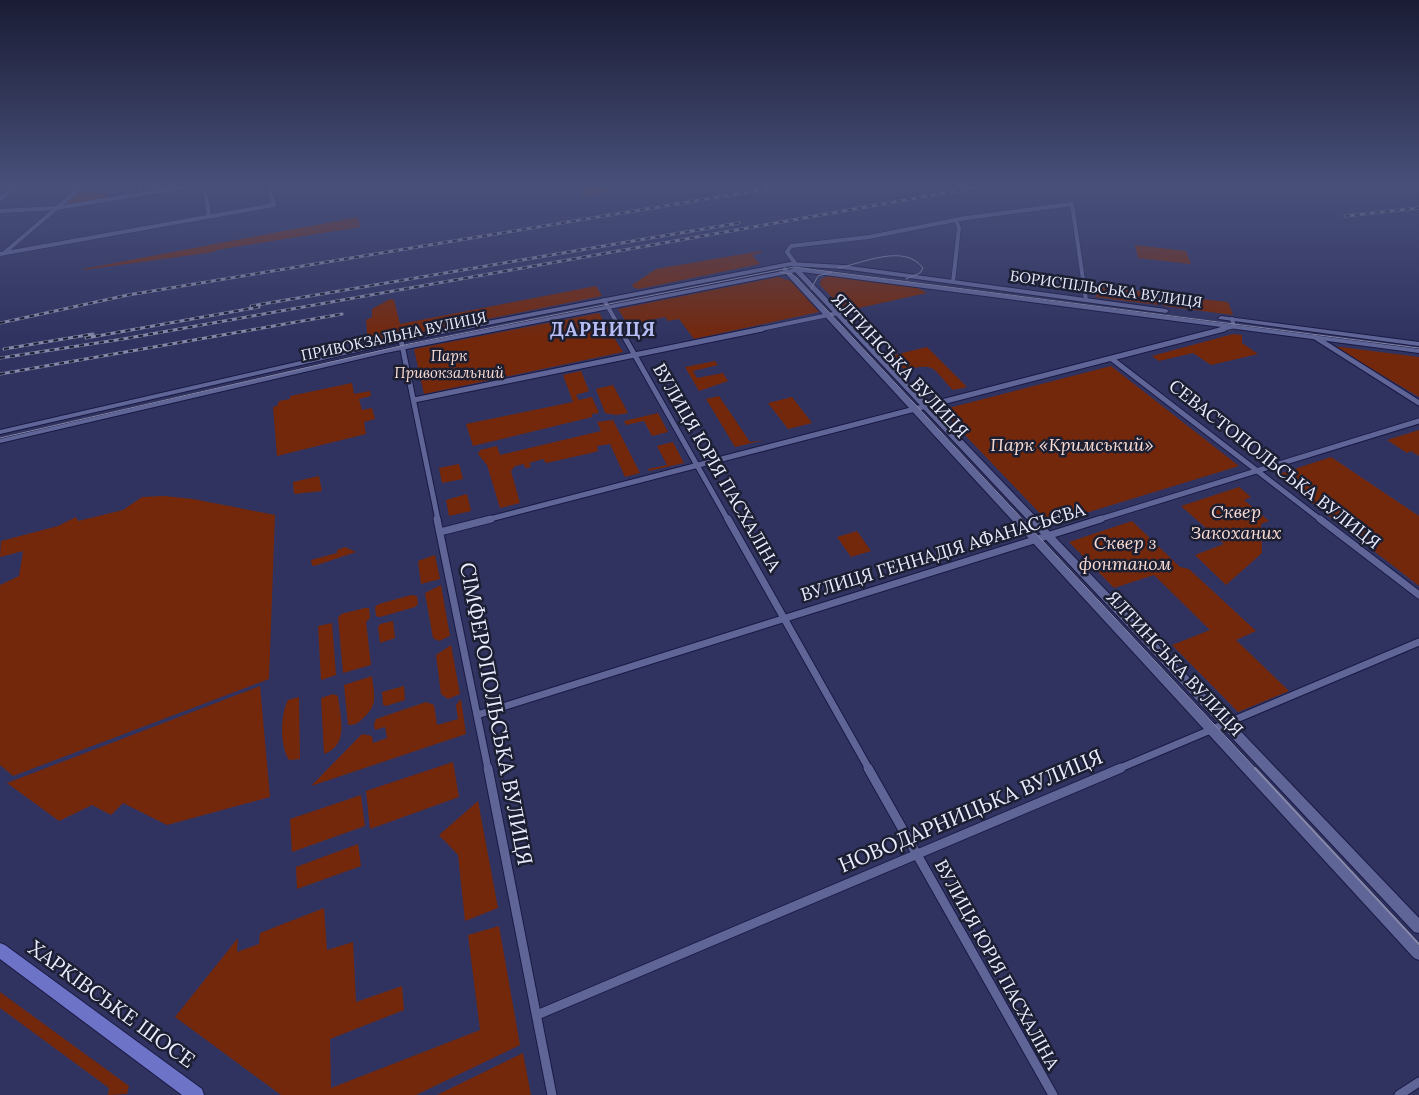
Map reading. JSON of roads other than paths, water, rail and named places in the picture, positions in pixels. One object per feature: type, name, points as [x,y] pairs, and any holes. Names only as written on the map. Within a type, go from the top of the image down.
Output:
[{"type":"main road","name":"ПРИВОКЗАЛЬНА ВУЛИЦЯ","points":[[0,432],[402,344],[781,265],[793,266]]},
{"type":"main road","name":"ЯЛТИНСЬКА ВУЛИЦЯ","points":[[781,265],[1419,953]]},
{"type":"main road","name":"БОРИСПІЛЬСЬКА ВУЛИЦЯ","points":[[793,266],[833,273],[1419,344]]},
{"type":"main road","name":"БОРИСПІЛЬСЬКА ВУЛИЦЯ","points":[[793,266],[953,282],[1233,322],[1315,337],[1419,350]]},
{"type":"main road","name":"ПРИВОКЗАЛЬНА ВУЛИЦЯ","points":[[606,303],[787,271],[793,266]]},
{"type":"main road","name":"ЯЛТИНСЬКА ВУЛИЦЯ","points":[[793,266],[1049,536]]},
{"type":"main road","points":[[771,274],[792,276]]},
{"type":"main road","name":"ПРИВОКЗАЛЬНА ВУЛИЦЯ","points":[[0,441],[402,344]]},
{"type":"main road","name":"ХАРКІВСЬКЕ ШОСЕ","points":[[0,950],[196,1095]]},
{"type":"street","points":[[2,254],[25,235]]},
{"type":"street","points":[[2,254],[105,235]]},
{"type":"street","points":[[793,266],[787,252],[791,246],[879,235]]},
{"type":"street","points":[[953,282],[958,235]]},
{"type":"street","points":[[1077,235],[1086,300]]},
{"type":"street","points":[[813,287],[814,280],[817,277],[833,273]]},
{"type":"street","name":"ВУЛИЦЯ ЮРІЯ ПАСХАЛІНА","points":[[606,303],[1053,1095]]},
{"type":"street","points":[[414,400],[838,313]]},
{"type":"street","points":[[440,532],[698,466],[913,408],[1112,359],[1233,322]]},
{"type":"street","points":[[1315,337],[1419,403]]},
{"type":"street","name":"СІМФЕРОПОЛЬСЬКА ВУЛИЦЯ","points":[[402,344],[552,1095]]},
{"type":"street","name":"СЕВАСТОПОЛЬСЬКА ВУЛИЦЯ","points":[[1112,359],[1419,595]]},
{"type":"street","name":"ВУЛИЦЯ ГЕННАДІЯ АФАНАСЬЄВА","points":[[476,715],[1255,470],[1419,422]]},
{"type":"street","name":"ЯЛТИНСЬКА ВУЛИЦЯ","points":[[1049,536],[1419,927]]},
{"type":"street","name":"НОВОДАРНИЦЬКА ВУЛИЦЯ","points":[[537,1015],[1419,642]]},
{"type":"street","points":[[1399,1095],[1419,1082]]},
{"type":"tram line","points":[[838,268],[883,257],[905,257],[915,261],[923,268],[920,273],[906,279]]},
{"type":"tram line","points":[[0,438],[409,344],[794,267],[1419,348]]},
{"type":"tram line","points":[[780,272],[791,274],[797,278],[1256,769]]},
{"type":"tram line","points":[[811,289],[818,276],[832,272]]},
{"type":"tram line","points":[[1255,768],[1419,944]]},
{"type":"railway","points":[[0,323],[128,295],[489,235]]},
{"type":"railway","points":[[251,306],[668,235]]},
{"type":"railway","points":[[0,358],[123,339],[708,235]]},
{"type":"railway","points":[[86,338],[259,307]]},
{"type":"railway","points":[[0,374],[342,314]]},
{"type":"railway","points":[[4,349],[93,334]]},
{"type":"district","name":"ДАРНИЦЯ","points":[[603,331]]},
{"type":"park label","name":"Парк Привокзальний","points":[[449,366]]},
{"type":"park label","name":"Парк «Кримський»","points":[[1072,446]]},
{"type":"park label","name":"Сквер Закоханих","points":[[1236,523]]},
{"type":"park label","name":"Сквер з фонтаном","points":[[1125,554]]}]
